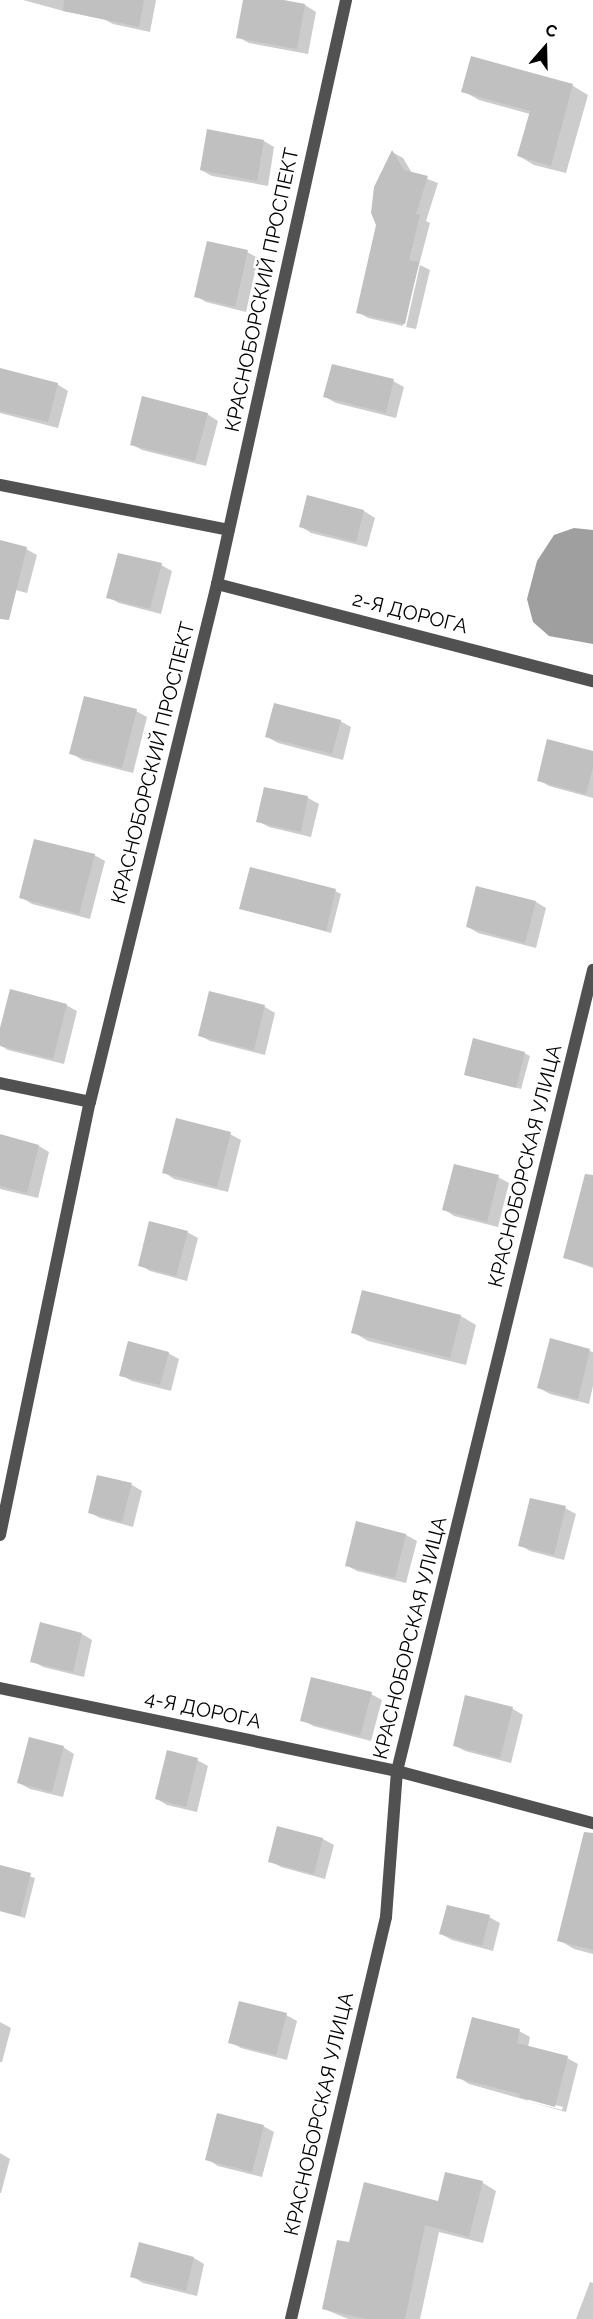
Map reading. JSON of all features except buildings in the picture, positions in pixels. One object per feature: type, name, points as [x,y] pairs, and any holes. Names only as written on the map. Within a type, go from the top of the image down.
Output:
[{"type":"street","name":"КРАСНОБОРСКИЙ ПРОСПЕКТ","points":[[0,1535],[90,1102],[217,584],[346,0]]},
{"type":"street","points":[[0,485],[229,530]]},
{"type":"street","name":"2-Я ДОРОГА","points":[[217,584],[593,681]]},
{"type":"street","name":"КРАСНОБОРСКАЯ УЛИЦА","points":[[291,2319],[386,1917],[397,1771],[593,970]]},
{"type":"street","points":[[0,1083],[90,1102]]},
{"type":"street","name":"4-Я ДОРОГА","points":[[0,1688],[397,1771],[593,1822]]},
{"type":"shaded area","points":[[574,528],[593,530],[593,644],[549,636],[533,622],[527,599],[537,561],[554,535]]}]
